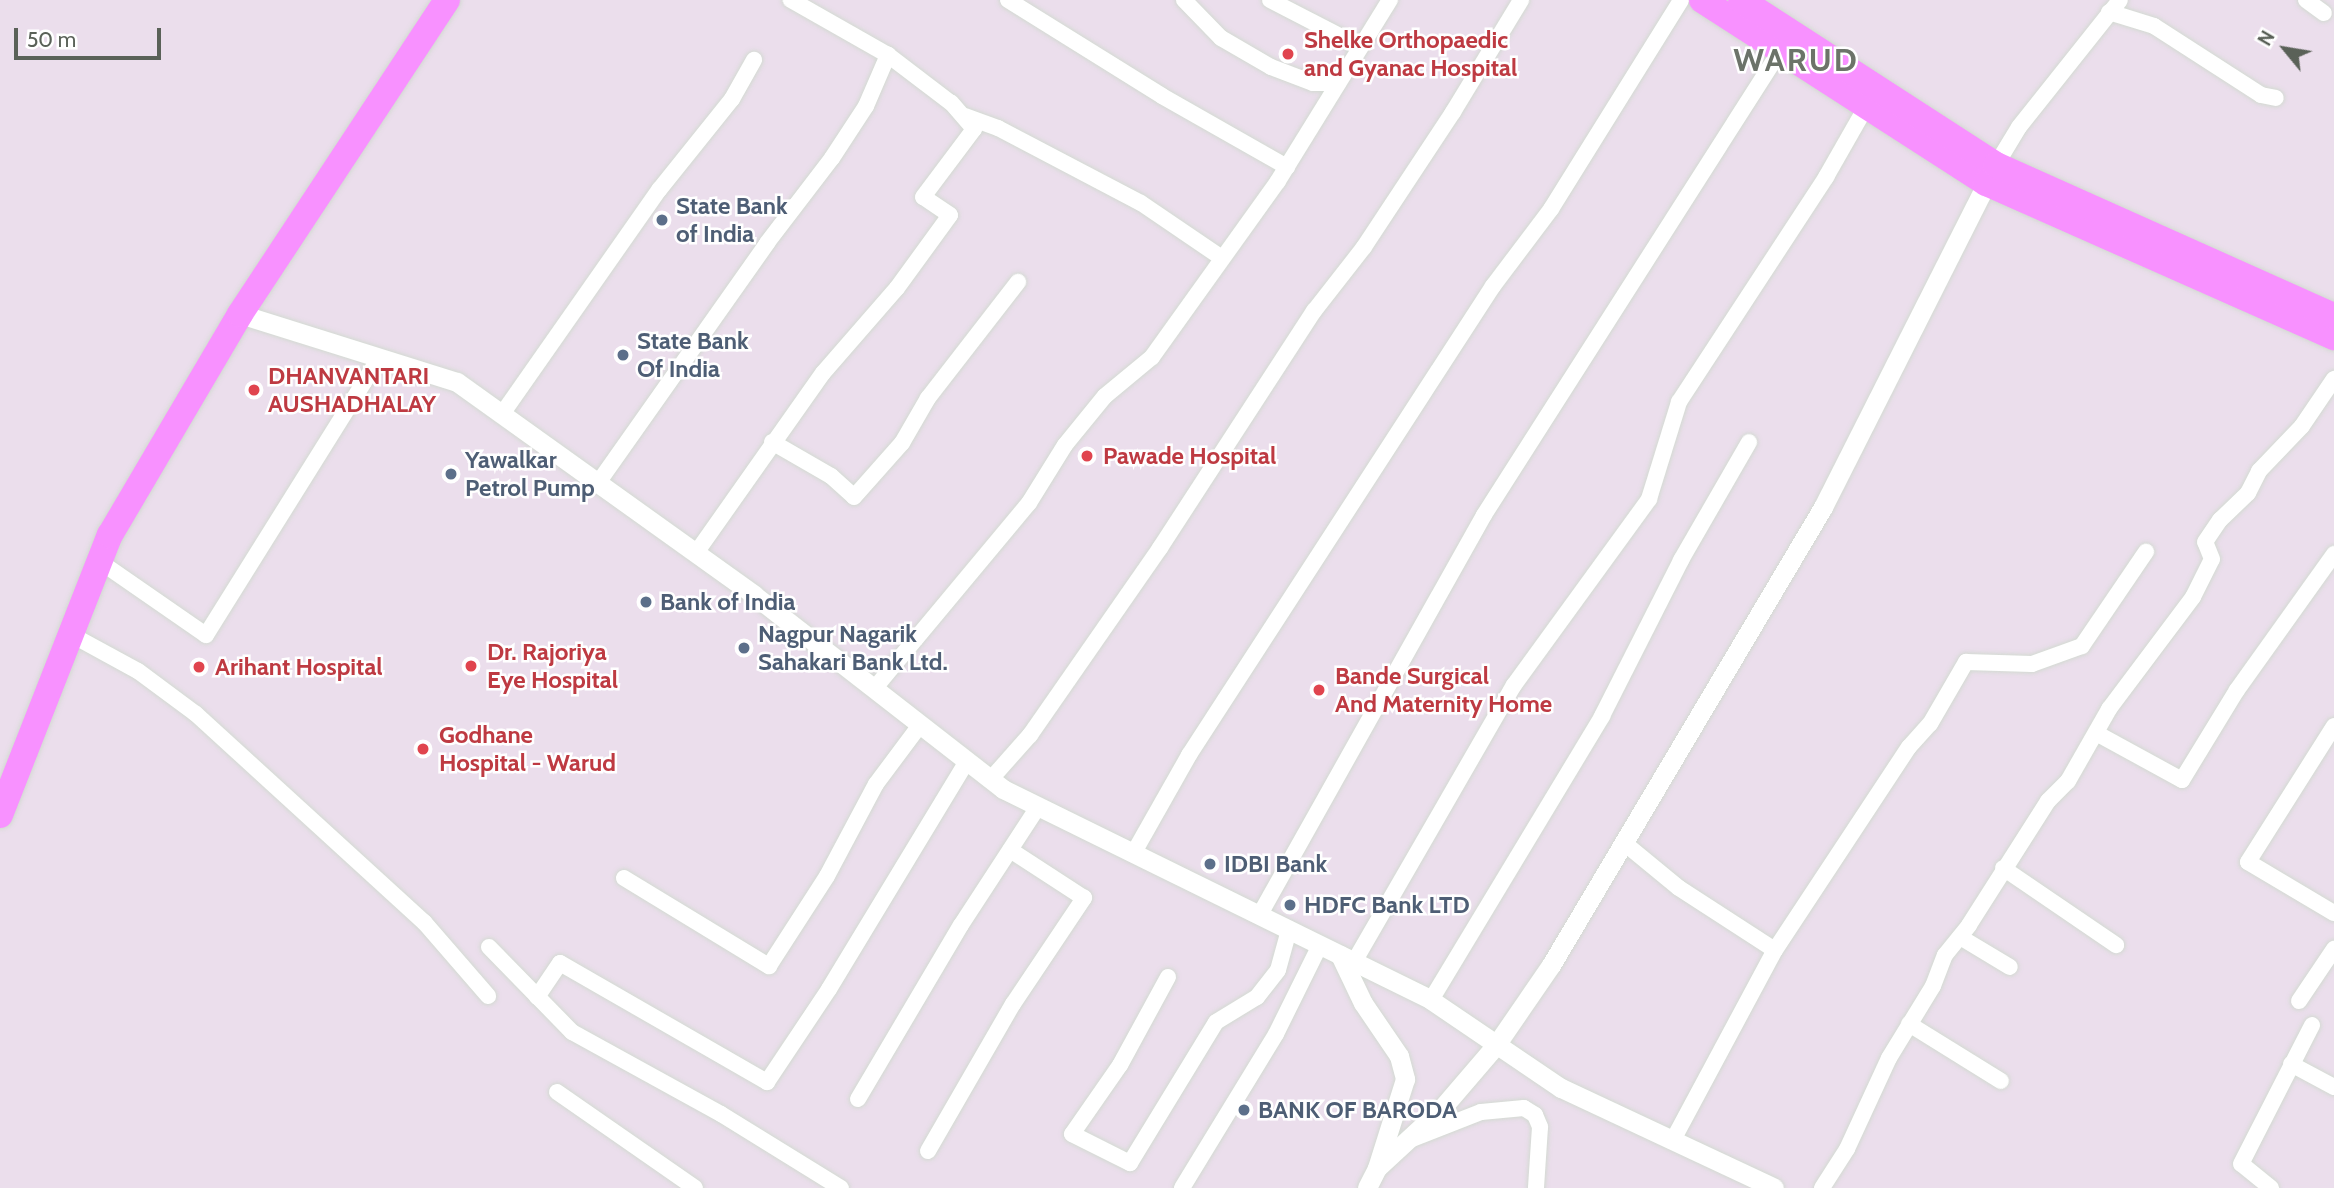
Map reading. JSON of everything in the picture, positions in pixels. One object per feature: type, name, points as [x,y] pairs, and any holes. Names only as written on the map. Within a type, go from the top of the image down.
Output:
[{"type":"highway","points":[[0,815],[110,535],[240,314],[447,0]]},
{"type":"highway","points":[[1702,0],[1867,104],[1991,174],[2334,337]]},
{"type":"highway","points":[[1741,0],[1991,174],[2334,316]]},
{"type":"street","points":[[696,553],[772,442],[950,215],[923,197],[974,129],[962,115],[888,55],[791,0]]},
{"type":"street","points":[[1009,0],[1163,96],[1287,167]]},
{"type":"street","points":[[1184,0],[1221,38],[1271,67],[1313,83],[1338,83]]},
{"type":"street","points":[[1270,0],[1359,46]]},
{"type":"street","points":[[874,689],[1029,503],[1065,445],[1104,396],[1152,357],[1287,167],[1359,46],[1390,0]]},
{"type":"street","points":[[990,780],[1030,735],[1160,548],[1314,311],[1364,247],[1453,112],[1521,0]]},
{"type":"street","points":[[1133,854],[1189,755],[1493,286],[1551,209],[1681,0]]},
{"type":"street","points":[[2305,0],[2324,13]]},
{"type":"street","points":[[1377,1167],[1442,1108],[1496,1045],[1552,965],[1823,507],[1991,174],[2019,127],[2115,6],[2154,26],[2261,95],[2276,98]]},
{"type":"street","points":[[1259,915],[1485,515],[1780,51]]},
{"type":"street","points":[[598,483],[767,243],[832,158],[866,106],[888,55]]},
{"type":"street","points":[[502,414],[659,190],[732,99],[754,60]]},
{"type":"street","points":[[1347,959],[1514,685],[1649,499],[1679,402],[1826,177],[1867,104]]},
{"type":"street","points":[[962,115],[998,128],[1141,202],[1222,258]]},
{"type":"street","points":[[772,442],[831,476],[854,497],[902,443],[928,398],[1018,282]]},
{"type":"street","points":[[240,314],[457,382],[696,553],[990,780],[1038,807],[1431,1000],[1561,1087],[1774,1188]]},
{"type":"street","points":[[99,561],[206,635],[379,358]]},
{"type":"street","points":[[1822,1188],[1909,1024],[1933,986],[1945,955],[1960,937],[2003,867],[2068,781],[2153,647],[2193,597],[2212,559],[2205,542],[2220,520],[2248,493],[2259,471],[2302,426],[2334,379]]},
{"type":"street","points":[[1431,1000],[1602,716],[1681,560],[1749,442]]},
{"type":"street","points":[[1673,1140],[1774,950],[1909,747],[1930,724],[1966,662],[2032,664],[2082,646],[2146,552]]},
{"type":"street","points":[[2096,733],[2182,780],[2236,690],[2334,554]]},
{"type":"street","points":[[70,634],[138,671],[214,730],[424,922],[488,996]]},
{"type":"street","points":[[624,878],[769,966],[876,784],[920,724]]},
{"type":"street","points":[[2334,726],[2248,862],[2334,913]]},
{"type":"street","points":[[537,997],[560,963],[767,1082],[829,989],[967,761]]},
{"type":"street","points":[[859,1099],[1038,807]]},
{"type":"street","points":[[1623,842],[1679,888],[1774,950]]},
{"type":"street","points":[[928,1151],[1013,1004],[1084,898],[1010,850]]},
{"type":"street","points":[[2003,867],[2116,945]]},
{"type":"street","points":[[1168,978],[1120,1065],[1072,1134],[1130,1163],[1216,1021],[1257,998],[1278,970],[1289,930]]},
{"type":"street","points":[[1960,937],[2010,967]]},
{"type":"street","points":[[1182,1188],[1276,1034],[1320,945]]},
{"type":"street","points":[[489,947],[572,1032],[721,1114],[841,1188]]},
{"type":"street","points":[[2299,1001],[2334,949]]},
{"type":"street","points":[[1347,959],[1363,1003],[1399,1056],[1405,1079],[1377,1167],[1367,1188]]},
{"type":"street","points":[[1909,1024],[2001,1081]]},
{"type":"street","points":[[2271,1188],[2241,1164],[2312,1025]]},
{"type":"street","points":[[2291,1064],[2334,1087]]},
{"type":"street","points":[[557,1092],[695,1188]]},
{"type":"street","points":[[1406,1141],[1481,1112],[1524,1108],[1535,1115],[1540,1127],[1536,1188]]},
{"type":"place","name":"Shelke Orthopaedic and Gyanac Hospital","points":[[1288,54]]},
{"type":"place","name":"State Bank of India","points":[[662,220]]},
{"type":"place","name":"State Bank Of India","points":[[623,355]]},
{"type":"place","name":"DHANVANTARI AUSHADHALAY","points":[[254,390]]},
{"type":"place","name":"Pawade Hospital","points":[[1087,456]]},
{"type":"place","name":"Yawalkar Petrol Pump","points":[[451,474]]},
{"type":"place","name":"Bank of India","points":[[646,602]]},
{"type":"place","name":"Nagpur Nagarik Sahakari Bank Ltd.","points":[[744,648]]},
{"type":"place","name":"Dr. Rajoriya Eye Hospital","points":[[471,666]]},
{"type":"place","name":"Arihant Hospital","points":[[199,667]]},
{"type":"place","name":"Bande Surgical And Maternity Home","points":[[1319,690]]},
{"type":"place","name":"Godhane Hospital - Warud","points":[[423,749]]},
{"type":"place","name":"IDBI Bank","points":[[1210,864]]},
{"type":"place","name":"HDFC Bank LTD","points":[[1290,905]]},
{"type":"place","name":"BANK OF BARODA","points":[[1244,1110]]},
{"type":"district","name":"WARUD","points":[[1796,60]]}]
